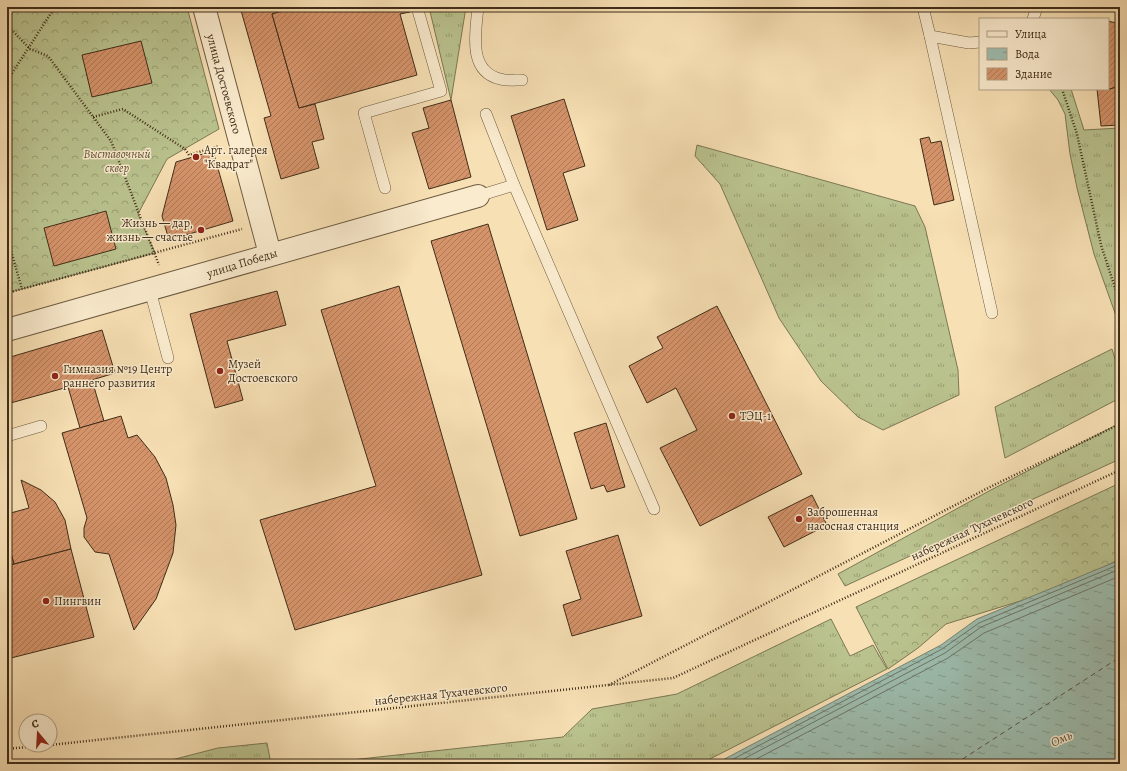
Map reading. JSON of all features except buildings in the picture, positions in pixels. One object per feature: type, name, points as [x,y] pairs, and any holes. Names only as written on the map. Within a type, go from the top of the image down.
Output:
[{"type":"street","name":"улица Достоевского","points":[[204,7],[270,254]]},
{"type":"street","name":"улица Победы","points":[[7,330],[478,196]]},
{"type":"lane","points":[[385,188],[364,112],[441,91],[417,7]]},
{"type":"lane","points":[[478,7],[474,43],[477,59],[486,73],[500,79],[522,80]]},
{"type":"lane","points":[[923,7],[992,313]]},
{"type":"lane","points":[[1033,18],[1037,7]]},
{"type":"lane","points":[[930,36],[969,43],[979,42]]},
{"type":"lane","points":[[486,114],[514,185],[654,508]]},
{"type":"lane","points":[[478,196],[514,185]]},
{"type":"lane","points":[[158,288],[168,358]]},
{"type":"lane","points":[[7,436],[41,426]]},
{"type":"path","points":[[7,81],[30,49],[55,7]]},
{"type":"path","points":[[7,26],[30,49],[48,56],[111,141],[138,214],[155,253],[158,288]]},
{"type":"path","points":[[1062,90],[1077,134],[1101,245],[1120,303]]},
{"type":"path","points":[[93,117],[123,109],[185,149],[189,156],[219,146],[221,155],[242,151]]},
{"type":"path","points":[[7,293],[262,224]]},
{"type":"path","points":[[7,237],[22,289]]},
{"type":"path","points":[[607,686],[990,487],[1120,424]]},
{"type":"path","name":"набережная Тухачевского","points":[[58,744],[673,678],[820,611],[1120,470]]},
{"type":"path","name":"набережная Тухачевского","points":[[7,749],[18,748]]},
{"type":"green space","name":"Выставочный сквер","points":[[7,7],[187,7],[219,129],[167,159],[138,214],[155,253],[7,293]]},
{"type":"green space","points":[[429,7],[466,7],[451,100]]},
{"type":"green space","points":[[1050,90],[1071,90],[1084,130],[1120,128],[1120,327],[1094,254],[1077,188],[1070,154],[1065,114],[1058,100]]},
{"type":"green space","points":[[697,145],[915,206],[925,227],[958,370],[959,395],[883,430],[858,417],[821,381],[779,318],[720,184],[695,156]]},
{"type":"green space","points":[[1112,349],[1120,375],[1120,398],[1005,458],[995,407]]},
{"type":"green space","points":[[1120,423],[1120,459],[845,586],[838,574],[989,491]]},
{"type":"green space","points":[[1120,483],[1120,559],[1059,589],[946,624],[918,648],[888,669],[856,607]]},
{"type":"green space","points":[[831,619],[850,656],[873,645],[887,669],[700,764],[314,764],[563,737],[592,709],[677,694]]},
{"type":"green space","points":[[267,743],[271,764],[156,764],[218,748]]},
{"type":"water","name":"Омь","points":[[1120,560],[1120,764],[715,764],[941,645],[977,619]]},
{"type":"ferry route","points":[[955,764],[1120,657]]},
{"type":"place","name":"Арт. галерея \"Квадрат\"","points":[[196,157]]},
{"type":"place","name":"Жизнь — дар, жизнь — счастье","points":[[201,230]]},
{"type":"place","name":"Музей Достоевского","points":[[220,371]]},
{"type":"place","name":"Гимназия №19 Центр раннего развития","points":[[55,376]]},
{"type":"place","name":"ТЭЦ-1","points":[[732,416]]},
{"type":"place","name":"Заброшенная насосная станция","points":[[799,519]]},
{"type":"place","name":"Пингвин","points":[[46,601]]}]
